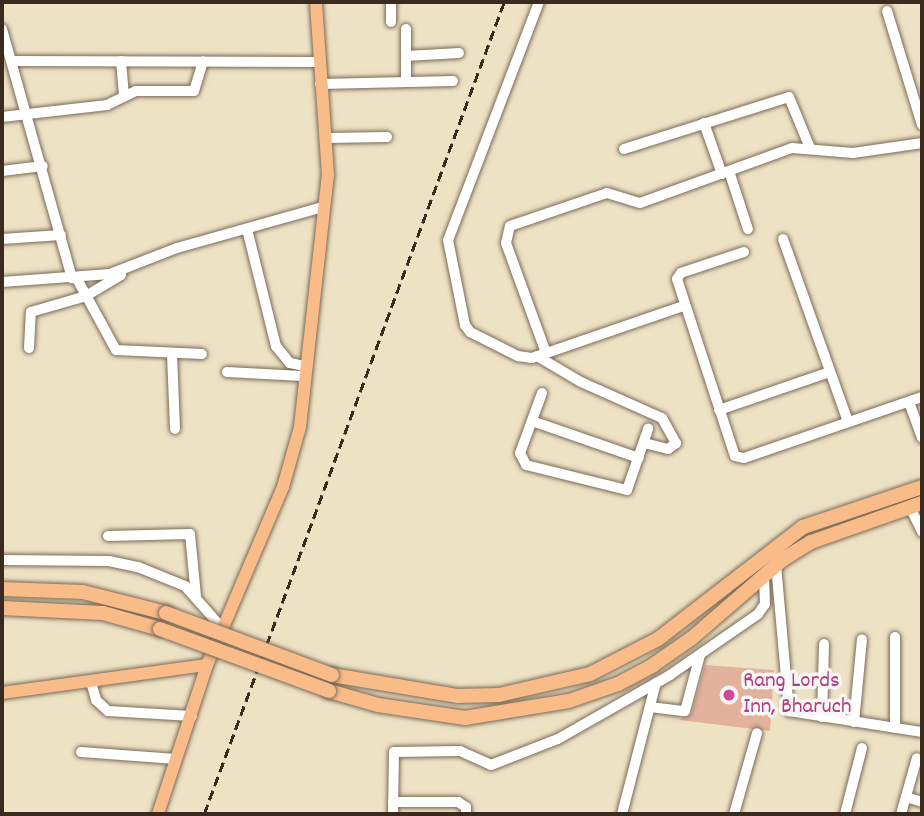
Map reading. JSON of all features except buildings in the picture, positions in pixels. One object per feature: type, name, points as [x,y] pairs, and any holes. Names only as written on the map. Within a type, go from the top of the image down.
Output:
[{"type":"highway","points":[[2,589],[83,592],[166,613],[332,675],[458,696],[499,695],[590,674],[658,639],[803,527],[922,487]]},
{"type":"highway","points":[[2,608],[103,613],[160,629],[329,691],[392,708],[466,718],[569,701],[618,684],[653,665],[692,638],[776,565],[811,542],[916,505]]},
{"type":"main road","points":[[159,814],[207,665],[293,458],[303,371],[318,282],[327,138],[320,84],[316,2]]},
{"type":"main road","points":[[2,694],[207,665]]},
{"type":"street","points":[[391,2],[391,22]]},
{"type":"street","points":[[539,2],[448,240],[462,316],[470,332],[518,356],[542,355],[683,306]]},
{"type":"street","points":[[887,11],[922,125]]},
{"type":"street","points":[[2,29],[74,277],[116,350],[202,354]]},
{"type":"street","points":[[406,29],[407,82]]},
{"type":"street","points":[[406,56],[459,53]]},
{"type":"street","points":[[12,61],[319,62]]},
{"type":"street","points":[[121,61],[124,95]]},
{"type":"street","points":[[2,117],[107,105],[124,95],[194,91],[202,61]]},
{"type":"street","points":[[320,84],[453,81]]},
{"type":"street","points":[[624,149],[789,97],[810,148]]},
{"type":"street","points":[[704,122],[748,229]]},
{"type":"street","points":[[327,138],[387,137]]},
{"type":"street","points":[[644,443],[668,449],[676,443],[662,418],[581,382],[542,355],[506,243],[510,226],[607,193],[640,203],[792,148],[853,153],[922,143]]},
{"type":"street","points":[[2,171],[43,166]]},
{"type":"street","points":[[29,348],[31,312],[86,296],[136,267],[177,248],[323,207]]},
{"type":"street","points":[[247,229],[276,346],[290,363],[303,371]]},
{"type":"street","points":[[2,239],[61,235]]},
{"type":"street","points":[[783,239],[848,422]]},
{"type":"street","points":[[744,252],[681,273],[677,286],[738,458],[922,397]]},
{"type":"street","points":[[2,282],[74,277],[136,267]]},
{"type":"street","points":[[172,354],[175,429]]},
{"type":"street","points":[[227,372],[303,371]]},
{"type":"street","points":[[719,410],[830,372]]},
{"type":"street","points":[[542,393],[520,453],[526,465],[621,491],[631,486],[648,429]]},
{"type":"street","points":[[909,402],[922,438]]},
{"type":"street","points":[[532,421],[639,458]]},
{"type":"street","points":[[916,505],[922,532]]},
{"type":"street","points":[[108,536],[190,534],[196,596]]},
{"type":"street","points":[[2,560],[109,561],[138,566],[176,580],[196,596],[222,628]]},
{"type":"street","points":[[776,565],[787,654],[788,707],[793,713],[922,732]]},
{"type":"street","points":[[393,814],[392,756],[397,750],[460,751],[481,763],[496,765],[558,739],[656,683],[758,614],[765,604],[764,576]]},
{"type":"street","points":[[895,637],[895,728]]},
{"type":"street","points":[[854,722],[862,639]]},
{"type":"street","points":[[822,717],[824,644]]},
{"type":"street","points":[[650,707],[685,711],[700,654]]},
{"type":"street","points":[[91,682],[96,700],[108,711],[192,716]]},
{"type":"street","points":[[622,814],[656,683]]},
{"type":"street","points":[[734,814],[757,733]]},
{"type":"street","points":[[845,814],[862,748]]},
{"type":"street","points":[[81,752],[176,759]]},
{"type":"street","points":[[901,814],[917,758]]},
{"type":"street","points":[[906,797],[922,802]]},
{"type":"street","points":[[393,802],[458,802],[466,807],[466,814]]},
{"type":"railway","points":[[204,814],[504,2]]},
{"type":"place","name":"Rang Lords Inn, Bharuch","points":[[729,695]]}]
